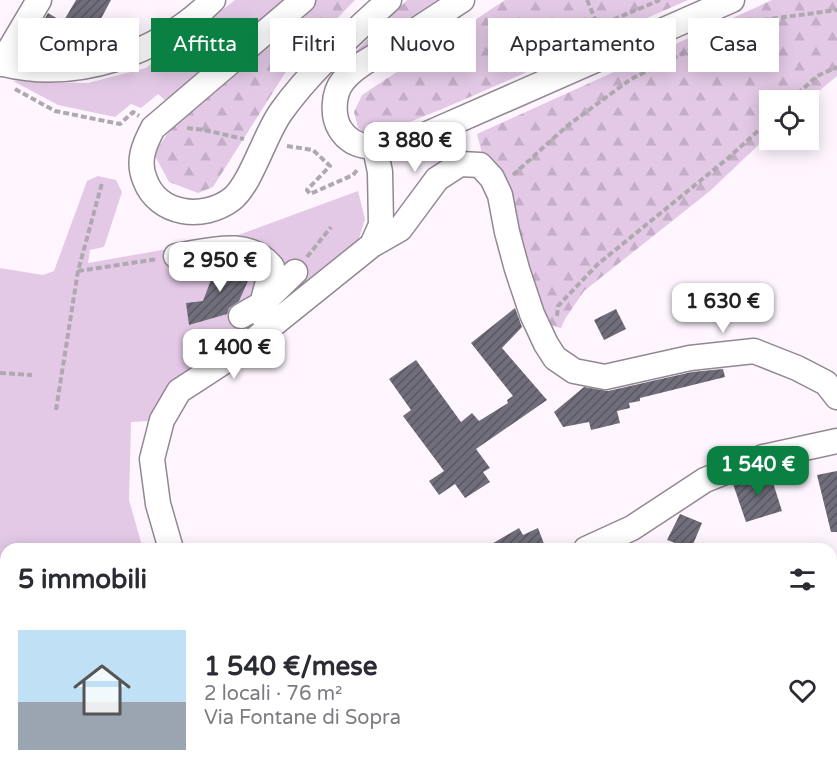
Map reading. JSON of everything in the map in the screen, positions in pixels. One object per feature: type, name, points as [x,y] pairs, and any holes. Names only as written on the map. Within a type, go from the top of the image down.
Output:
[{"type":"street","points":[[39,0],[1,64],[37,69],[86,67],[141,51],[197,16],[213,0]]},
{"type":"street","points":[[303,0],[153,128],[142,149],[142,173],[149,192],[183,213],[212,210],[233,198],[251,172],[280,113],[310,77],[388,0]]},
{"type":"street","points":[[462,0],[360,66],[342,81],[334,101],[336,123],[344,135],[356,145],[375,148],[411,141],[732,0]]},
{"type":"street","points":[[372,246],[381,225],[380,172],[375,148]]},
{"type":"street","points":[[169,543],[158,504],[152,459],[162,420],[179,391],[239,352],[372,246],[400,229],[437,178],[460,164],[480,165],[492,178],[500,195],[507,232],[532,314],[555,358],[574,371],[605,377],[690,358],[753,351],[797,368],[826,383],[837,397]]},
{"type":"street","points":[[176,256],[220,249],[244,248],[264,257],[272,267],[262,304],[267,330]]},
{"type":"street","points":[[241,316],[262,304],[295,272]]},
{"type":"street","points":[[599,543],[632,528],[705,480],[764,457],[837,441]]},
{"type":"path","points":[[587,0],[598,26],[660,0]]},
{"type":"path","points":[[480,165],[510,177],[567,126],[632,80],[696,47],[763,20],[837,10]]},
{"type":"path","points":[[802,90],[818,76],[837,67]]},
{"type":"path","points":[[10,87],[55,111],[120,124]]},
{"type":"path","points":[[185,128],[264,143]]},
{"type":"path","points":[[557,317],[558,306],[598,264],[727,159],[759,130]]},
{"type":"path","points":[[313,150],[330,166],[307,190],[310,194],[353,175],[375,148]]},
{"type":"path","points":[[56,410],[78,271],[102,183]]},
{"type":"path","points":[[295,272],[331,227]]},
{"type":"path","points":[[78,271],[176,256]]},
{"type":"path","points":[[0,373],[32,375]]},
{"type":"green space","points":[[235,0],[289,0],[258,26],[258,18],[211,18]]},
{"type":"green space","points":[[312,0],[355,0],[338,18],[292,18]]},
{"type":"green space","points":[[407,0],[437,0],[409,18],[389,18]]},
{"type":"green space","points":[[505,0],[688,0],[648,18],[488,18],[488,72],[527,72],[377,135],[365,133],[358,128],[354,112],[362,95],[397,72],[476,72],[476,19]]},
{"type":"green space","points":[[772,0],[837,0],[837,76],[819,91],[759,90],[759,144],[710,191],[584,291],[561,328],[532,321],[514,279],[477,134],[613,72],[676,72],[676,44],[688,38],[688,72],[779,72],[779,18],[732,18]]},
{"type":"green space","points":[[270,37],[270,72],[286,72],[213,187],[198,193],[169,182],[154,154],[177,119],[230,72],[258,72],[258,48]]},
{"type":"green space","points":[[368,39],[368,45],[356,51]]},
{"type":"green space","points":[[151,64],[151,72],[203,72],[167,102],[158,94],[141,108],[131,104],[115,117],[58,105],[13,81],[88,83],[139,72],[139,70]]},
{"type":"green space","points":[[98,176],[116,180],[122,192],[104,247],[90,250],[88,263],[230,238],[358,191],[365,219],[355,251],[185,373],[151,421],[131,422],[129,500],[141,543],[0,543],[0,268],[43,275],[54,271],[87,181]]},
{"type":"building","points":[[76,0],[111,0],[101,18],[65,18]]},
{"type":"building","points":[[48,13],[56,18],[45,18]]},
{"type":"building","points":[[230,263],[252,272],[239,301],[229,308],[227,314],[189,325],[186,303],[203,301],[217,264]]},
{"type":"building","points":[[515,308],[522,327],[502,348],[547,400],[476,449],[490,468],[483,472],[490,482],[465,498],[455,484],[439,495],[429,481],[444,471],[403,416],[411,410],[389,379],[416,360],[461,422],[472,413],[479,421],[508,403],[507,400],[513,396],[471,343]]},
{"type":"building","points":[[616,309],[626,329],[604,340],[594,320]]},
{"type":"building","points":[[723,369],[725,377],[640,398],[640,401],[629,403],[630,408],[617,411],[620,423],[591,430],[589,422],[563,427],[554,412],[584,387],[608,391],[692,372]]},
{"type":"building","points":[[769,470],[782,511],[746,522],[733,484]]},
{"type":"building","points":[[837,471],[837,532],[831,532],[817,475]]},
{"type":"building","points":[[680,514],[702,523],[694,543],[675,543],[667,540]]},
{"type":"building","points":[[519,528],[523,535],[538,528],[544,543],[493,543]]}]
